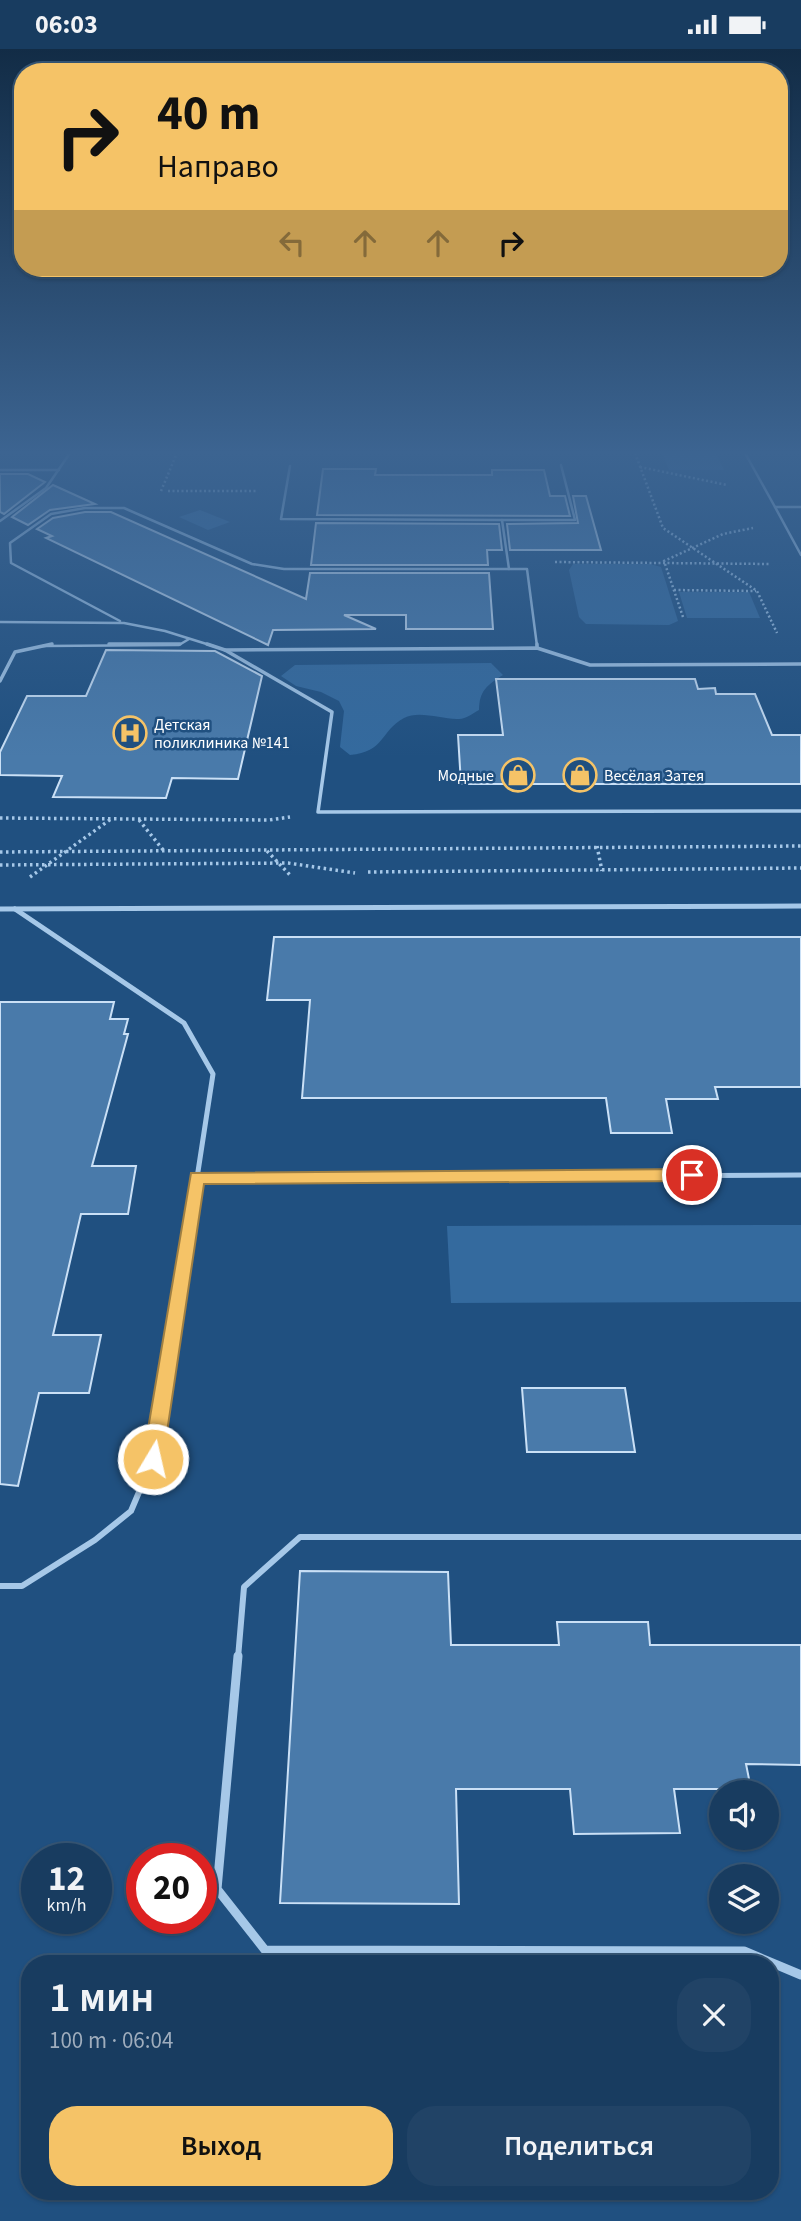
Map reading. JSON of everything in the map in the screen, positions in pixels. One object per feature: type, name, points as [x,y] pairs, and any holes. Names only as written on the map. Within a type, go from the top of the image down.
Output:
[{"type":"lane","points":[[10,554],[10,563],[124,623]]},
{"type":"lane","points":[[230,554],[252,564],[284,569],[527,569],[537,648]]},
{"type":"lane","points":[[507,554],[509,569]]},
{"type":"lane","points":[[0,622],[124,623],[189,639],[225,650],[332,712],[318,812],[801,811]]},
{"type":"lane","points":[[0,681],[15,652],[54,643],[179,645],[189,639]]},
{"type":"lane","points":[[225,650],[537,648],[590,665],[801,664]]},
{"type":"lane","points":[[0,908],[801,906]]},
{"type":"lane","points":[[0,1586],[22,1586],[95,1540],[131,1511],[153,1459],[214,1074],[184,1023],[15,909]]},
{"type":"lane","points":[[197,1178],[801,1175]]},
{"type":"lane","points":[[754,1955],[744,1951],[265,1950],[217,1889],[244,1587],[300,1537],[801,1537]]},
{"type":"lane","points":[[779,1966],[801,1975]]},
{"type":"path","points":[[664,561],[678,554]]},
{"type":"path","points":[[701,554],[757,591],[790,664]]},
{"type":"path","points":[[527,569],[562,561],[776,564]]},
{"type":"path","points":[[664,561],[683,617]]},
{"type":"path","points":[[674,590],[757,591]]},
{"type":"path","points":[[0,818],[269,820],[318,812]]},
{"type":"path","points":[[591,812],[609,907]]},
{"type":"path","points":[[26,880],[112,818]]},
{"type":"path","points":[[138,819],[164,851]]},
{"type":"path","points":[[0,852],[801,846]]},
{"type":"path","points":[[0,865],[288,863],[353,873],[801,868]]},
{"type":"shaded area","points":[[573,564],[650,564],[661,567],[678,621],[669,625],[586,624],[579,617],[569,570]]},
{"type":"shaded area","points":[[679,592],[749,592],[760,618],[687,618]]},
{"type":"shaded area","points":[[491,663],[503,675],[485,689],[480,698],[479,710],[459,719],[424,715],[404,718],[370,750],[350,755],[340,747],[344,711],[339,701],[321,692],[296,686],[281,676],[295,665]]},
{"type":"shaded area","points":[[801,1225],[801,1302],[451,1303],[447,1226]]},
{"type":"building","points":[[80,554],[206,554],[306,599],[310,573],[489,573],[493,629],[406,629],[406,615],[344,615],[376,629],[273,630],[268,645]]},
{"type":"building","points":[[312,554],[487,554],[488,565],[311,565]]},
{"type":"building","name":"Детская поликлиника №141","points":[[106,650],[215,651],[262,676],[238,779],[172,778],[166,798],[53,797],[62,776],[0,775],[0,752],[27,696],[86,696]]},
{"type":"building","points":[[496,679],[695,679],[698,689],[715,688],[716,694],[755,694],[772,735],[801,735],[801,784],[461,784],[458,735],[503,735]]},
{"type":"building","points":[[274,937],[801,937],[801,1087],[715,1087],[718,1099],[666,1099],[672,1133],[611,1133],[606,1098],[302,1098],[310,1000],[267,1000]]},
{"type":"building","points":[[0,1002],[114,1002],[110,1019],[128,1019],[124,1034],[128,1034],[92,1166],[136,1166],[128,1214],[81,1214],[53,1335],[101,1335],[89,1393],[39,1393],[18,1486],[0,1484]]},
{"type":"building","points":[[522,1388],[625,1388],[635,1452],[527,1452]]},
{"type":"building","points":[[300,1571],[448,1572],[451,1645],[559,1645],[557,1622],[648,1622],[650,1645],[801,1645],[801,1765],[746,1764],[749,1780],[709,1780],[709,1789],[674,1789],[680,1833],[574,1834],[570,1789],[456,1789],[459,1904],[280,1903]]},
{"type":"place","name":"Детская поликлиника №141","points":[[130,733]]},
{"type":"place","name":"Модные","points":[[518,775]]},
{"type":"place","name":"Весёлая Затея","points":[[580,775]]},
{"type":"route","points":[[153,1459],[197,1178],[692,1175]]}]
